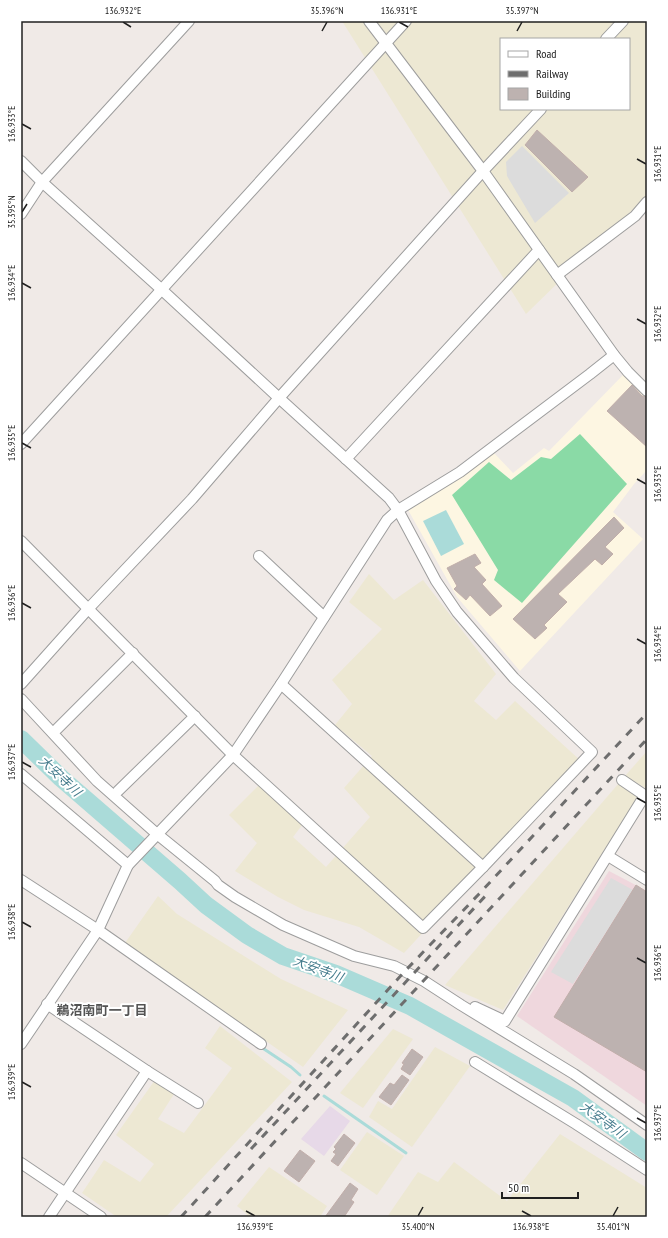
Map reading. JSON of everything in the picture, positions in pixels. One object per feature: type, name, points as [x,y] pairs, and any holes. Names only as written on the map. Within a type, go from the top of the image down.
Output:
[{"type":"street","points":[[21,214],[42,182],[189,21]]},
{"type":"street","points":[[369,21],[483,171],[614,355],[647,391]]},
{"type":"street","points":[[21,444],[406,21]]},
{"type":"street","points":[[607,38],[623,21]]},
{"type":"street","points":[[21,684],[89,608],[192,499],[279,398],[483,171],[540,110]]},
{"type":"street","points":[[21,161],[42,182],[389,498],[398,510],[436,581],[457,612],[514,678],[592,752],[423,928],[233,755],[21,541]]},
{"type":"street","points":[[557,275],[634,216],[647,202]]},
{"type":"street","points":[[346,459],[539,250]]},
{"type":"street","points":[[21,1044],[98,930],[128,865],[233,755],[281,684],[387,520],[398,510],[460,472],[614,355]]},
{"type":"street","points":[[259,556],[324,617]]},
{"type":"street","points":[[57,730],[133,653]]},
{"type":"street","points":[[281,684],[483,867]]},
{"type":"street","points":[[21,699],[97,781],[157,834],[229,893],[283,925],[354,956],[394,966],[424,981],[574,1074],[647,1125]]},
{"type":"street","points":[[118,791],[195,716]]},
{"type":"street","points":[[21,774],[128,865]]},
{"type":"street","points":[[461,1005],[472,1006],[505,1021],[646,796],[622,780]]},
{"type":"street","points":[[608,856],[647,880]]},
{"type":"street","points":[[21,880],[98,930],[261,1044]]},
{"type":"street","points":[[48,1004],[147,1071],[198,1103]]},
{"type":"street","points":[[475,1062],[576,1124],[647,1170]]},
{"type":"street","points":[[49,1217],[147,1071]]},
{"type":"street","points":[[21,1163],[101,1217]]},
{"type":"shaded area","points":[[342,21],[647,21],[647,196],[526,314]]},
{"type":"shaded area","points":[[522,146],[569,193],[535,223],[507,176],[506,162]]},
{"type":"shaded area","points":[[624,374],[647,395],[647,470],[634,484],[613,512],[643,539],[520,671],[457,597],[407,508],[494,453],[513,473],[544,448],[549,451]]},
{"type":"shaded area","points":[[369,574],[394,600],[423,580],[496,674],[474,701],[496,720],[515,701],[581,761],[404,953],[359,927],[304,910],[278,897],[235,871],[257,843],[229,815],[259,785],[303,824],[293,837],[326,867],[370,817],[344,788],[372,756],[335,725],[352,704],[332,680],[382,629],[349,602]]},
{"type":"shaded area","points":[[647,751],[647,789],[625,776]]},
{"type":"shaded area","points":[[619,783],[639,795],[503,1010],[445,985]]},
{"type":"shaded area","points":[[609,871],[647,891],[647,1106],[517,1016]]},
{"type":"shaded area","points":[[611,878],[633,890],[573,984],[551,972]]},
{"type":"shaded area","points":[[158,896],[177,914],[281,979],[348,1010],[303,1067],[125,943]]},
{"type":"shaded area","points":[[220,1026],[292,1082],[166,1217],[117,1217],[82,1193],[104,1160],[140,1182],[154,1164],[116,1135],[155,1080],[174,1094],[158,1119],[184,1133],[232,1068],[205,1048]]},
{"type":"shaded area","points":[[393,1029],[413,1039],[363,1108],[340,1093]]},
{"type":"shaded area","points":[[435,1047],[470,1066],[412,1147],[369,1117],[378,1101],[392,1109]]},
{"type":"shaded area","points":[[330,1106],[350,1121],[324,1156],[301,1139]]},
{"type":"shaded area","points":[[367,1132],[404,1156],[377,1195],[340,1170]]},
{"type":"shaded area","points":[[560,1134],[647,1188],[647,1217],[387,1217],[418,1172],[438,1182],[454,1162],[507,1201]]},
{"type":"shaded area","points":[[269,1167],[327,1206],[320,1217],[245,1217],[247,1214],[237,1206]]},
{"type":"green space","points":[[580,434],[627,484],[522,603],[494,580],[498,570],[452,495],[489,462],[511,480],[541,457],[551,459]]},
{"type":"water","points":[[446,510],[464,544],[441,556],[423,521]]},
{"type":"building","points":[[537,130],[588,177],[572,192],[525,145]]},
{"type":"building","points":[[632,385],[642,396],[647,397],[647,447],[607,411]]},
{"type":"building","points":[[614,517],[624,528],[605,547],[613,554],[602,565],[595,559],[558,594],[567,602],[544,625],[547,628],[535,639],[513,619]]},
{"type":"building","points":[[475,554],[481,563],[474,567],[486,580],[482,584],[502,606],[490,616],[470,595],[466,600],[454,589],[457,586],[447,568]]},
{"type":"building","points":[[636,885],[647,892],[647,1072],[554,1017]]},
{"type":"building","points":[[412,1049],[423,1057],[410,1075],[401,1069],[404,1064],[402,1063]]},
{"type":"building","points":[[402,1075],[409,1080],[391,1105],[379,1097],[390,1083],[394,1085]]},
{"type":"building","points":[[344,1134],[355,1143],[338,1166],[331,1161],[336,1154],[333,1152],[336,1149],[334,1147]]},
{"type":"building","points":[[300,1150],[315,1161],[299,1182],[284,1171]]},
{"type":"building","points":[[350,1183],[358,1189],[351,1200],[354,1202],[344,1217],[325,1217]]},
{"type":"waterway","name":"大安寺川","points":[[21,739],[61,778],[206,905],[247,935],[283,956],[336,974],[410,1006],[573,1098],[647,1152]]},
{"type":"waterway","points":[[261,1047],[291,1067],[300,1075]]},
{"type":"waterway","points":[[324,1096],[406,1153]]},
{"type":"railway","points":[[181,1217],[405,971],[479,894],[647,713]]},
{"type":"railway","points":[[205,1217],[647,739]]},
{"type":"railway","points":[[251,1149],[490,891]]},
{"type":"district","name":"鵜沼南町一丁目","points":[[102,1010]]}]
